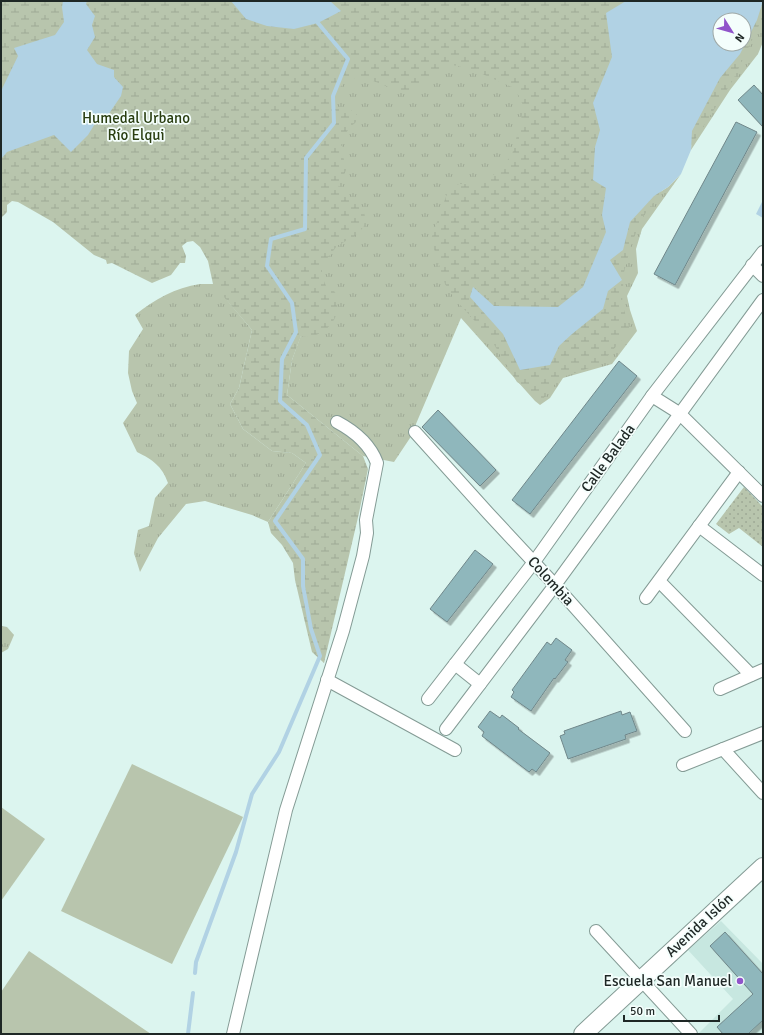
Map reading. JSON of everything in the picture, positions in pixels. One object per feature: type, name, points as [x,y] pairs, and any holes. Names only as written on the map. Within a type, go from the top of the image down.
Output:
[{"type":"main road","name":"Avenida Islón","points":[[583,1034],[763,867]]},
{"type":"street","name":"Calle Balada","points":[[428,698],[534,562],[652,396],[763,252]]},
{"type":"street","points":[[752,265],[763,276]]},
{"type":"street","points":[[446,729],[555,585],[763,300]]},
{"type":"street","points":[[652,396],[679,414],[763,496]]},
{"type":"street","points":[[233,1034],[286,810],[343,631],[363,556],[367,533],[366,520],[377,463],[374,455],[363,440],[349,428],[337,422]]},
{"type":"street","name":"Colombia","points":[[415,432],[555,585],[685,731]]},
{"type":"street","points":[[646,598],[739,472]]},
{"type":"street","points":[[699,526],[763,575]]},
{"type":"street","points":[[659,581],[751,675]]},
{"type":"street","points":[[455,664],[480,684]]},
{"type":"street","points":[[720,689],[763,670]]},
{"type":"street","points":[[327,680],[455,750]]},
{"type":"street","points":[[683,765],[763,733]]},
{"type":"street","points":[[724,749],[763,793]]},
{"type":"street","points":[[596,931],[692,1034]]},
{"type":"shaded area","points":[[63,1],[87,1],[86,4],[95,16],[92,25],[95,37],[87,50],[97,64],[114,70],[114,77],[123,87],[121,96],[108,115],[96,122],[88,135],[71,152],[54,135],[7,152],[1,159],[1,91],[18,56],[14,48],[55,35],[64,22],[62,7]]},
{"type":"shaded area","points":[[231,1],[330,1],[341,11],[318,23],[294,29],[267,26],[246,19]]},
{"type":"shaded area","points":[[626,1],[763,1],[752,30],[752,12],[712,12],[712,52],[741,52],[720,78],[692,131],[691,150],[681,174],[668,187],[654,196],[630,222],[623,250],[610,260],[622,280],[608,291],[603,309],[559,346],[550,365],[520,370],[503,334],[470,297],[473,287],[494,306],[558,307],[583,287],[606,232],[602,215],[606,188],[593,180],[595,147],[600,130],[593,103],[612,57],[606,13]]},
{"type":"shaded area","points":[[763,200],[763,218],[756,214]]},
{"type":"shaded area","name":"Escuela San Manuel","points":[[721,921],[763,964],[763,1034],[698,1034],[733,999],[688,950]]},
{"type":"green space","name":"Humedal Urbano Río Elqui","points":[[1,1],[763,1],[763,17],[752,40],[752,12],[712,12],[712,52],[746,52],[733,80],[671,177],[643,217],[632,242],[624,272],[622,303],[630,330],[601,364],[560,378],[543,399],[517,382],[490,338],[455,299],[445,284],[431,239],[449,188],[459,184],[485,184],[512,155],[524,107],[514,88],[480,73],[458,66],[444,64],[419,86],[408,92],[402,93],[379,83],[360,78],[348,80],[338,90],[334,98],[334,109],[348,108],[356,114],[357,121],[349,129],[343,139],[342,149],[347,168],[337,190],[356,200],[361,206],[365,216],[364,226],[358,234],[337,246],[322,265],[322,276],[326,286],[333,290],[338,296],[336,316],[329,326],[321,333],[311,337],[301,336],[292,360],[287,395],[363,456],[368,469],[324,663],[312,652],[295,580],[293,563],[282,545],[271,533],[268,522],[306,463],[292,453],[272,451],[243,429],[230,404],[239,388],[252,330],[213,284],[208,261],[200,247],[193,241],[187,242],[182,246],[186,256],[185,263],[180,263],[171,275],[152,283],[112,263],[107,264],[106,260],[94,255],[53,222],[18,202],[12,201],[7,205],[7,212],[1,218]]},
{"type":"green space","points":[[553,1],[610,260],[654,196],[668,187],[681,174],[642,229],[636,249],[638,273],[627,296],[637,331],[612,364],[563,378],[550,398],[540,405],[461,318],[410,438],[394,462],[363,456],[287,395],[292,360],[304,327],[241,93]]},
{"type":"green space","points":[[763,1],[763,42],[758,54],[730,90],[691,150],[692,131],[741,52],[752,52],[752,26]]},
{"type":"green space","points":[[200,284],[217,284],[227,300],[252,330],[239,388],[230,404],[243,429],[272,451],[292,453],[306,463],[268,522],[252,515],[205,501],[186,504],[158,538],[140,572],[134,553],[138,530],[149,526],[155,498],[168,483],[163,472],[156,464],[137,452],[123,423],[137,403],[132,391],[128,373],[129,351],[143,329],[135,315],[150,304],[174,291]]},
{"type":"green space","points":[[744,487],[763,507],[763,547],[739,528],[729,534],[716,524]]},
{"type":"green space","points":[[1,626],[7,627],[14,635],[8,649],[1,653]]},
{"type":"green space","points":[[132,764],[243,817],[172,964],[61,911]]},
{"type":"green space","points":[[1,807],[45,839],[1,901]]},
{"type":"green space","points":[[29,951],[151,1034],[1,1034],[1,992]]},
{"type":"building","points":[[754,85],[763,95],[763,127],[738,100]]},
{"type":"building","points":[[736,122],[757,132],[675,285],[654,274]]},
{"type":"building","points":[[619,361],[637,376],[530,514],[512,500]]},
{"type":"building","points":[[438,410],[496,470],[480,486],[422,427]]},
{"type":"building","points":[[475,550],[493,564],[447,622],[430,609]]},
{"type":"building","points":[[556,638],[572,650],[565,660],[568,662],[555,679],[554,678],[531,711],[511,697],[514,692],[512,690],[547,642],[551,645]]},
{"type":"building","points":[[490,711],[500,718],[502,715],[550,753],[536,772],[532,769],[529,772],[482,736],[484,732],[478,727]]},
{"type":"building","points":[[621,711],[622,715],[630,712],[637,731],[625,735],[626,739],[568,759],[560,736],[565,734],[564,731]]},
{"type":"building","points":[[725,932],[763,974],[763,1020],[748,1034],[723,1034],[717,1027],[753,994],[710,946]]},
{"type":"waterway","points":[[195,973],[196,962],[236,852],[252,794],[279,752],[320,656],[311,629],[303,586],[303,559],[275,521],[320,455],[307,425],[280,401],[282,359],[296,332],[292,303],[267,266],[271,239],[305,229],[306,158],[334,123],[333,96],[348,59],[318,23]]},
{"type":"waterway","points":[[188,1034],[193,993]]},
{"type":"place","name":"Escuela San Manuel","points":[[740,981]]}]
